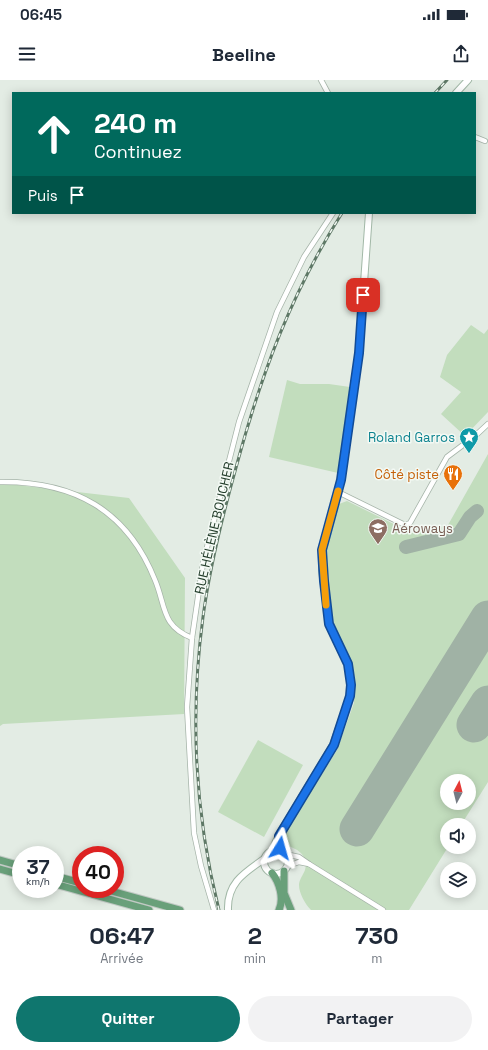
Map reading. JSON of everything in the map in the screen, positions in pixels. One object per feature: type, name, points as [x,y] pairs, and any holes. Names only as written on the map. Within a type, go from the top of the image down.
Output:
[{"type":"main road","points":[[0,860],[12,863]]},
{"type":"main road","points":[[286,868],[284,893],[291,910]]},
{"type":"main road","points":[[0,869],[12,872]]},
{"type":"main road","points":[[272,873],[280,893],[281,902],[279,910]]},
{"type":"main road","points":[[64,886],[149,910]]},
{"type":"main road","points":[[124,895],[180,910]]},
{"type":"street","points":[[321,80],[327,92]]},
{"type":"street","points":[[457,92],[468,80]]},
{"type":"street","points":[[476,137],[486,141]]},
{"type":"street","name":"RUE HÉLÈNE BOUCHER","points":[[214,910],[201,866],[194,833],[187,707],[192,638],[203,563],[239,422],[277,312],[304,257],[332,214]]},
{"type":"street","points":[[228,910],[228,897],[232,886],[249,870],[264,859],[267,853],[272,850],[334,745],[350,696],[350,673],[345,657],[329,624],[322,561],[325,537],[338,492],[359,353],[369,214]]},
{"type":"street","points":[[338,492],[405,525],[410,523],[447,457],[488,424]]},
{"type":"street","points":[[0,482],[46,486],[73,493],[109,514],[123,526],[147,560],[156,582],[166,616],[171,624],[192,638]]},
{"type":"street","points":[[278,838],[283,852],[288,860],[286,868]]},
{"type":"street","points":[[272,850],[299,857],[383,910]]},
{"type":"street","points":[[264,859],[266,868],[272,873],[299,862],[309,864]]},
{"type":"street","points":[[249,870],[266,868]]},
{"type":"green space","points":[[471,325],[484,334],[488,329],[488,412],[465,436],[441,414],[461,392],[440,377],[447,355]]},
{"type":"green space","points":[[287,380],[300,384],[329,384],[350,387],[338,473],[269,457]]},
{"type":"green space","points":[[488,454],[488,782],[476,801],[476,774],[440,774],[440,810],[470,810],[465,818],[440,818],[440,854],[444,854],[409,910],[311,910],[303,898],[299,888],[306,865],[304,856],[297,850],[284,845],[282,838],[337,750],[354,703],[353,666],[334,627],[324,556],[327,538],[339,504],[347,501],[412,533],[448,525]]},
{"type":"green space","points":[[0,483],[129,498],[185,578],[184,714],[3,724],[0,726]]},
{"type":"green space","points":[[258,740],[303,765],[264,837],[218,812]]},
{"type":"taxiway","points":[[406,547],[459,534],[470,517],[477,511]]},
{"type":"runway","points":[[357,829],[488,618]]},
{"type":"runway","points":[[474,725],[488,703]]},
{"type":"railway","points":[[436,92],[447,80]]},
{"type":"railway","points":[[219,910],[205,838],[197,764],[196,727],[199,654],[209,578],[232,483],[257,397],[268,366],[293,304],[324,243],[341,214]]},
{"type":"slow traffic","points":[[326,605],[322,570],[322,550],[338,491]]},
{"type":"place","name":"Roland Garros","points":[[469,454]]},
{"type":"place","name":"Côté piste","points":[[453,491]]},
{"type":"place","name":"Aéroways","points":[[378,545]]},
{"type":"route","points":[[280,848],[278,838],[334,745],[350,696],[351,685],[348,664],[332,633],[327,615],[322,550],[341,480],[359,353],[363,295]]}]
